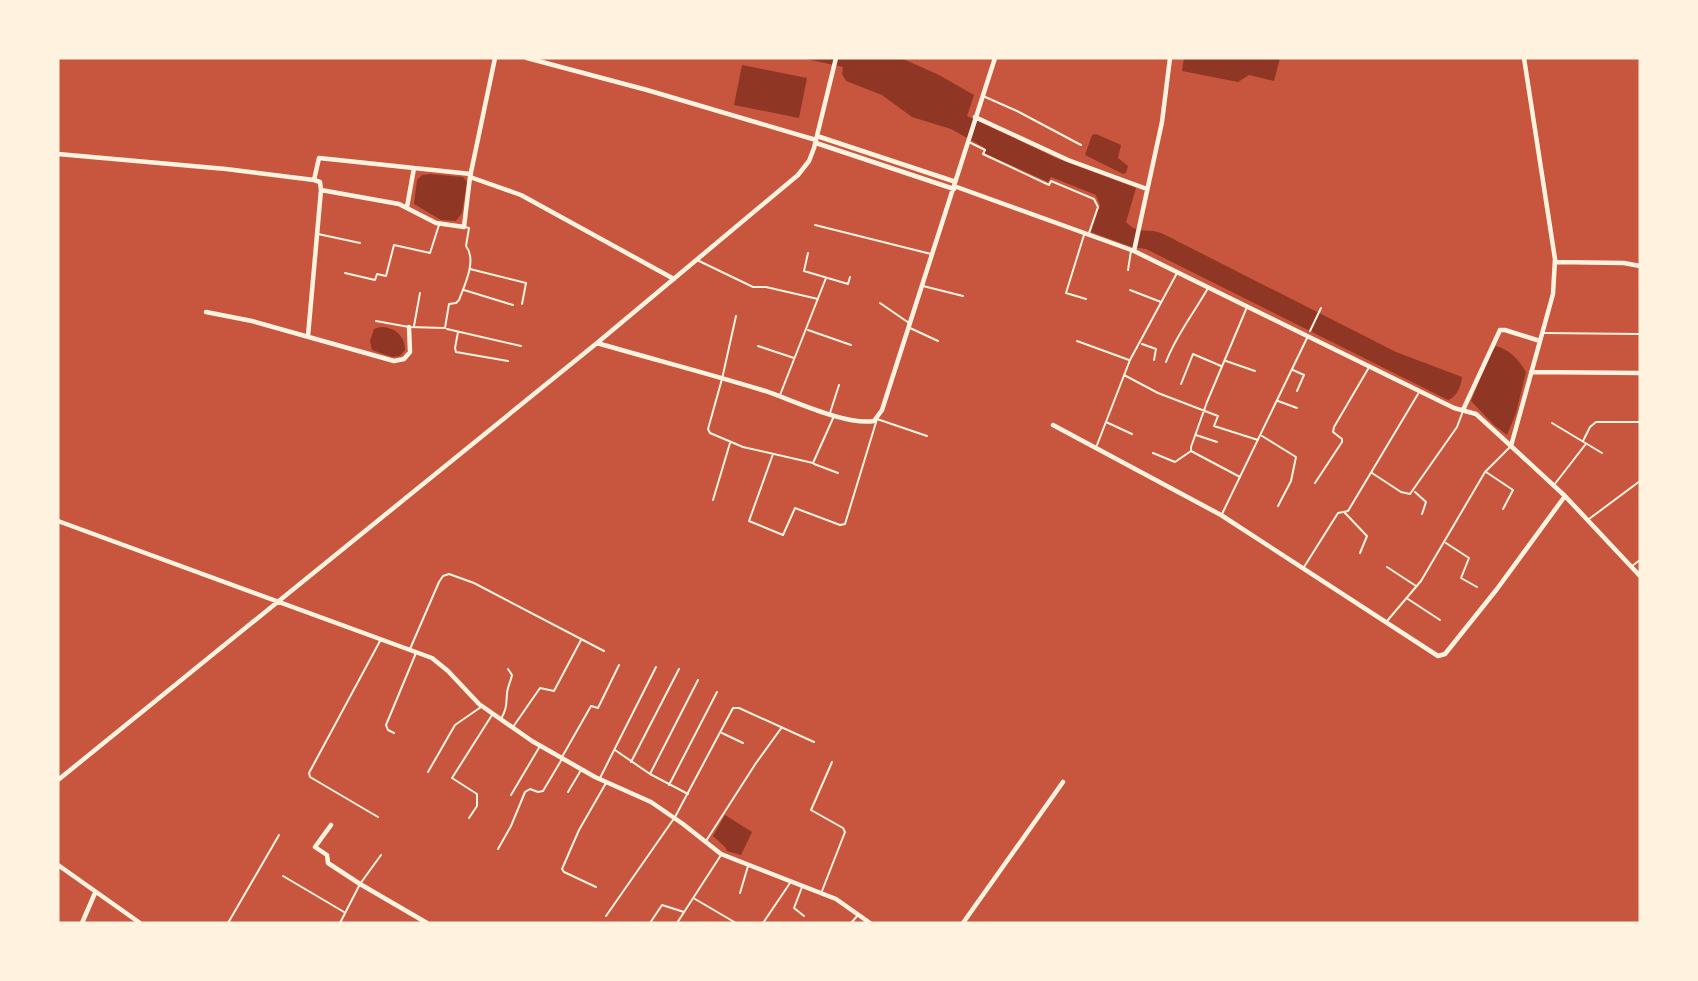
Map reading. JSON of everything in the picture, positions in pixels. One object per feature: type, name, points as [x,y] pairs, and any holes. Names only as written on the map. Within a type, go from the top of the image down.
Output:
[{"type":"street","points":[[321,190],[407,207],[440,224],[464,227],[470,176],[495,58]]},
{"type":"street","points":[[527,58],[886,159],[1132,251],[1454,408],[1471,411],[1484,419],[1565,496],[1640,576]]},
{"type":"street","points":[[58,780],[597,343],[803,170],[816,140],[836,58]]},
{"type":"street","points":[[597,343],[780,396],[832,414],[869,422],[877,419],[995,58]]},
{"type":"street","points":[[1132,251],[1166,100],[1170,58]]},
{"type":"street","points":[[1511,446],[1553,294],[1555,262],[1524,58]]},
{"type":"street","points":[[975,117],[1069,160],[1147,189]]},
{"type":"street","points":[[816,140],[884,165],[954,185]]},
{"type":"street","points":[[58,154],[226,169],[314,180],[322,184],[308,336]]},
{"type":"street","points":[[314,180],[319,158],[470,176],[521,195],[674,279]]},
{"type":"street","points":[[884,165],[886,159]]},
{"type":"street","points":[[407,207],[414,168]]},
{"type":"street","points":[[1555,262],[1624,263],[1640,266]]},
{"type":"street","points":[[206,312],[398,361],[410,352],[411,327]]},
{"type":"street","points":[[1463,410],[1500,330],[1540,341]]},
{"type":"street","points":[[1531,372],[1640,373]]},
{"type":"street","points":[[1053,425],[1221,516],[1435,655],[1445,654],[1565,496]]},
{"type":"street","points":[[58,521],[439,662],[482,706],[540,746],[599,779],[651,802],[675,817],[721,854],[822,892],[843,903],[870,923]]},
{"type":"street","points":[[963,923],[1063,782]]},
{"type":"street","points":[[331,825],[315,847],[327,855],[328,863],[426,923]]},
{"type":"street","points":[[58,865],[140,923]]},
{"type":"street","points":[[82,923],[95,893]]},
{"type":"lane","points":[[982,96],[1081,145]]},
{"type":"lane","points":[[967,142],[985,150],[983,154],[1049,185],[1051,181],[1094,198],[1098,207],[1066,293],[1086,299]]},
{"type":"lane","points":[[345,273],[376,280],[377,274],[386,276],[394,244],[430,253],[440,224]]},
{"type":"lane","points":[[815,225],[932,255]]},
{"type":"lane","points":[[445,328],[449,304],[458,302],[469,269],[471,254],[466,246],[469,228],[464,227]]},
{"type":"lane","points":[[317,234],[360,243]]},
{"type":"lane","points":[[1128,270],[1132,251]]},
{"type":"lane","points":[[808,253],[804,271],[848,284],[850,277]]},
{"type":"lane","points":[[696,260],[748,286],[766,286],[818,299]]},
{"type":"lane","points":[[469,269],[526,283],[522,304]]},
{"type":"lane","points":[[1096,448],[1130,360],[1177,272]]},
{"type":"lane","points":[[780,396],[826,278]]},
{"type":"lane","points":[[922,285],[964,296]]},
{"type":"lane","points":[[1166,362],[1174,341],[1209,287]]},
{"type":"lane","points":[[463,290],[513,304]]},
{"type":"lane","points":[[1130,290],[1162,303]]},
{"type":"lane","points":[[411,327],[420,293]]},
{"type":"lane","points":[[880,303],[909,326],[938,341]]},
{"type":"lane","points":[[1153,453],[1175,462],[1191,451],[1204,411],[1248,306]]},
{"type":"lane","points":[[736,316],[708,429],[711,434],[730,442],[813,463],[838,473]]},
{"type":"lane","points":[[376,321],[411,327],[445,328],[521,346]]},
{"type":"lane","points":[[807,329],[850,345]]},
{"type":"lane","points":[[458,331],[456,352],[508,362]]},
{"type":"lane","points":[[1542,333],[1640,334]]},
{"type":"lane","points":[[1221,516],[1308,335]]},
{"type":"lane","points":[[1077,341],[1130,360]]},
{"type":"lane","points":[[1140,344],[1156,349],[1154,360]]},
{"type":"lane","points":[[758,345],[795,358]]},
{"type":"lane","points":[[1181,384],[1194,354],[1222,367]]},
{"type":"lane","points":[[1225,360],[1255,371]]},
{"type":"lane","points":[[1315,483],[1342,442],[1334,432],[1334,427],[1370,365]]},
{"type":"lane","points":[[1292,370],[1304,375],[1297,391]]},
{"type":"lane","points":[[1124,375],[1158,393],[1218,416],[1214,426],[1259,440]]},
{"type":"lane","points":[[813,463],[832,414],[839,385]]},
{"type":"lane","points":[[1345,513],[1420,390]]},
{"type":"lane","points":[[1278,400],[1297,408]]},
{"type":"lane","points":[[1371,473],[1405,494],[1414,491],[1457,427],[1463,410]]},
{"type":"lane","points":[[773,454],[749,521],[783,535],[795,508],[840,525],[845,524],[877,419],[927,436]]},
{"type":"lane","points":[[1105,422],[1132,434]]},
{"type":"lane","points":[[1554,486],[1584,442],[1590,427],[1596,422],[1640,422]]},
{"type":"lane","points":[[1552,423],[1602,453]]},
{"type":"lane","points":[[1195,434],[1217,442]]},
{"type":"lane","points":[[1261,435],[1296,457],[1291,481],[1278,506]]},
{"type":"lane","points":[[713,500],[730,442]]},
{"type":"lane","points":[[1385,623],[1417,587],[1485,472],[1511,446]]},
{"type":"lane","points":[[1191,451],[1241,477]]},
{"type":"lane","points":[[1485,472],[1513,490],[1503,509]]},
{"type":"lane","points":[[1588,520],[1640,481]]},
{"type":"lane","points":[[1414,491],[1426,502],[1422,514]]},
{"type":"lane","points":[[1303,569],[1338,513],[1345,513],[1367,536],[1360,553]]},
{"type":"lane","points":[[1445,542],[1469,558],[1461,578],[1477,587]]},
{"type":"lane","points":[[1631,566],[1640,560]]},
{"type":"lane","points":[[1387,567],[1417,587]]},
{"type":"lane","points":[[410,650],[439,582],[446,575],[455,575],[604,651]]},
{"type":"lane","points":[[1407,598],[1440,620]]},
{"type":"lane","points":[[378,817],[310,777],[309,773],[381,640]]},
{"type":"lane","points":[[513,728],[540,688],[554,691],[581,640]]},
{"type":"lane","points":[[394,733],[386,729],[386,725],[416,652]]},
{"type":"lane","points":[[498,849],[525,792],[530,789],[543,791],[591,706],[598,708],[620,665]]},
{"type":"lane","points":[[599,779],[656,667]]},
{"type":"lane","points":[[500,720],[508,705],[507,692],[512,675],[508,669]]},
{"type":"lane","points":[[631,762],[679,669]]},
{"type":"lane","points":[[650,774],[698,680]]},
{"type":"lane","points":[[669,785],[717,692]]},
{"type":"lane","points":[[428,772],[455,725],[482,706]]},
{"type":"lane","points":[[606,916],[675,817],[731,711],[736,707],[814,743]]},
{"type":"lane","points":[[469,818],[477,806],[477,794],[452,778],[493,714]]},
{"type":"lane","points":[[706,842],[782,727]]},
{"type":"lane","points":[[721,732],[743,743]]},
{"type":"lane","points":[[511,795],[540,746]]},
{"type":"lane","points":[[614,750],[650,774],[688,794]]},
{"type":"lane","points":[[822,892],[845,832],[844,828],[811,810],[832,762]]},
{"type":"lane","points":[[568,792],[582,769]]},
{"type":"lane","points":[[596,887],[562,869],[579,831],[607,782]]},
{"type":"lane","points":[[228,923],[279,835]]},
{"type":"lane","points":[[677,923],[695,899],[721,854]]},
{"type":"lane","points":[[340,923],[360,884],[381,855]]},
{"type":"lane","points":[[740,892],[748,865]]},
{"type":"lane","points":[[283,876],[345,913]]},
{"type":"lane","points":[[762,923],[790,882]]},
{"type":"lane","points":[[803,886],[794,908],[804,916]]},
{"type":"lane","points":[[695,899],[736,923]]},
{"type":"lane","points":[[650,923],[662,905],[685,913]]},
{"type":"lane","points":[[851,923],[859,914]]},
{"type":"path","points":[[1308,335],[1321,308]]},
{"type":"shaded area","points":[[802,58],[901,58],[939,75],[974,95],[967,116],[1056,158],[1136,188],[1126,222],[1133,227],[1164,234],[1396,352],[1462,377],[1458,391],[1448,400],[1146,249],[1132,247],[1091,232],[1100,205],[1096,195],[1051,177],[1048,182],[984,153],[985,148],[951,129],[912,117],[882,95],[846,81],[842,74],[843,67]]},
{"type":"shaded area","points":[[1184,58],[1280,58],[1274,81],[1249,75],[1238,82],[1182,71]]},
{"type":"shaded area","points":[[742,65],[807,78],[799,118],[734,105]]},
{"type":"shaded area","points":[[1096,134],[1121,145],[1118,158],[1128,166],[1126,173],[1123,174],[1085,155],[1092,135]]},
{"type":"shaded area","points":[[422,175],[463,177],[467,182],[462,213],[456,221],[441,220],[414,204],[417,180]]},
{"type":"shaded area","points":[[390,328],[401,336],[405,350],[400,356],[392,357],[372,350],[370,341],[374,329]]},
{"type":"shaded area","points":[[1496,346],[1513,356],[1526,372],[1516,413],[1507,435],[1471,401]]},
{"type":"shaded area","points":[[725,815],[752,832],[741,855],[727,851],[713,836]]}]
